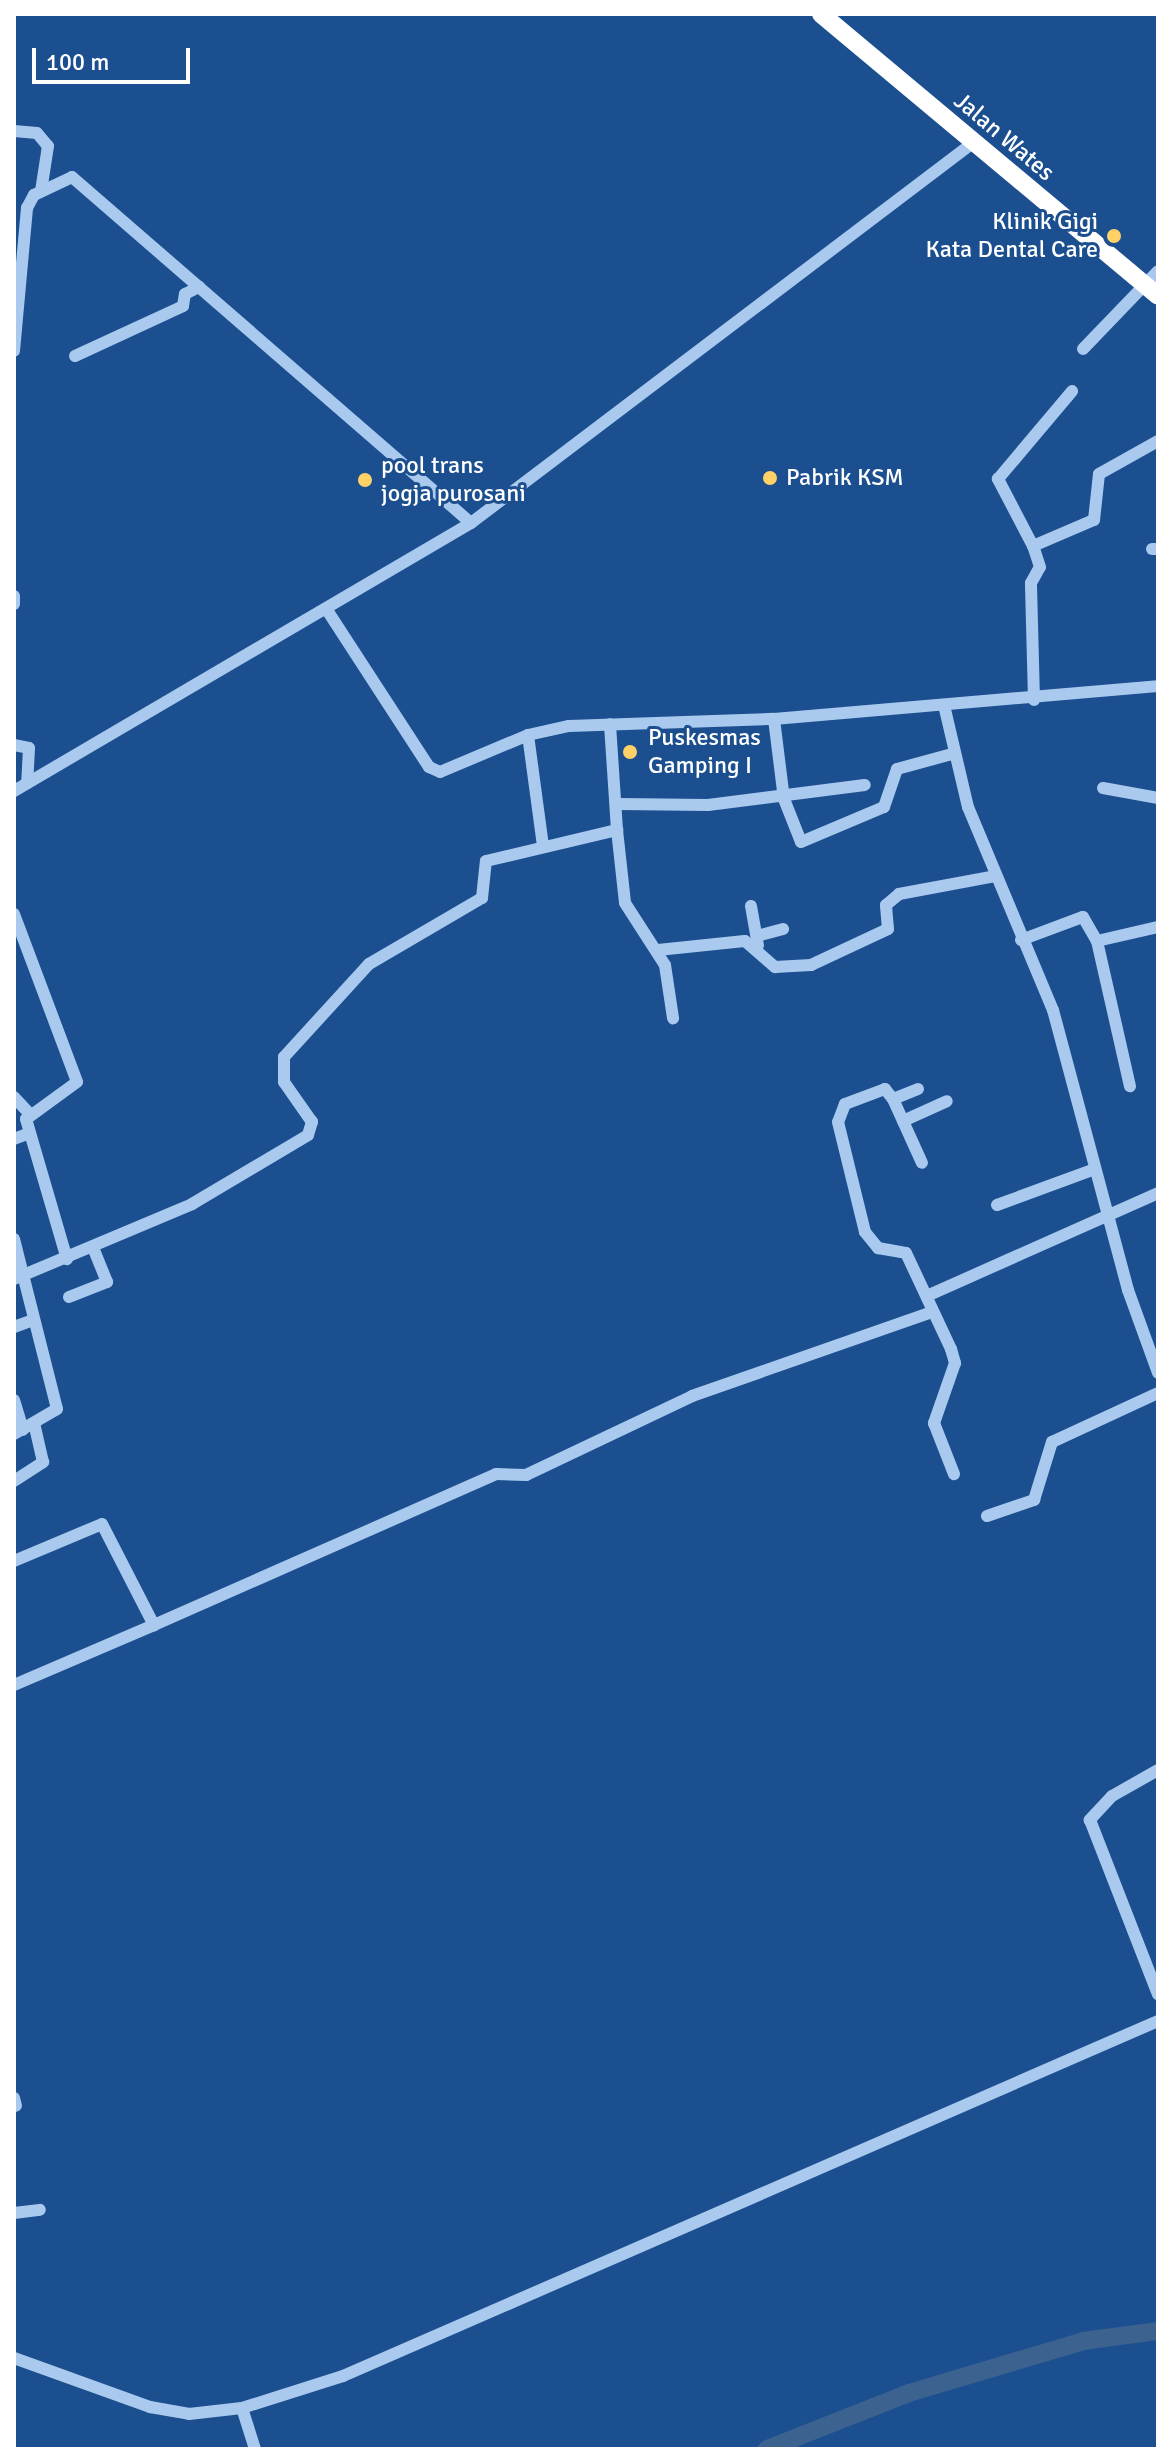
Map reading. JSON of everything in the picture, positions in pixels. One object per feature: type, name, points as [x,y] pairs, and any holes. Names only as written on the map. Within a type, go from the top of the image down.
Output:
[{"type":"highway","name":"Jalan Wates","points":[[824,15],[1158,296]]},
{"type":"street","points":[[14,131],[37,133],[48,146],[41,191]]},
{"type":"street","points":[[14,791],[471,523],[974,142]]},
{"type":"street","points":[[14,351],[21,209],[41,191],[63,178],[82,181],[471,523]]},
{"type":"street","points":[[1083,349],[1141,282],[1158,271]]},
{"type":"street","points":[[75,356],[183,306],[185,294],[199,287]]},
{"type":"street","points":[[1034,700],[1031,583],[1040,567],[1033,546],[998,479],[1072,391]]},
{"type":"street","points":[[1033,546],[1094,520],[1099,474],[1158,441]]},
{"type":"street","points":[[14,596],[14,604]]},
{"type":"street","points":[[327,610],[434,771],[528,735],[610,724],[774,719],[1034,700],[1158,686]]},
{"type":"street","points":[[944,705],[952,754],[1021,940],[1053,1010],[1106,1212],[1158,1373]]},
{"type":"street","points":[[774,719],[784,799],[801,842],[884,807],[897,769],[952,754]]},
{"type":"street","points":[[610,724],[625,903],[658,950],[673,1018]]},
{"type":"street","points":[[528,735],[543,846]]},
{"type":"street","points":[[14,745],[28,747],[30,782]]},
{"type":"street","points":[[617,804],[784,799],[865,785]]},
{"type":"street","points":[[1103,788],[1158,798]]},
{"type":"street","points":[[19,1278],[192,1204],[308,1135],[312,1122],[284,1082],[284,1057],[385,948],[482,898],[486,861],[617,830]]},
{"type":"street","points":[[751,906],[758,941],[775,967],[811,965],[888,929],[886,905],[899,894],[934,882],[957,886],[996,876]]},
{"type":"street","points":[[14,914],[77,1082],[29,1113]]},
{"type":"street","points":[[1021,940],[1083,917],[1097,941],[1130,1086]]},
{"type":"street","points":[[1097,941],[1158,927]]},
{"type":"street","points":[[658,950],[758,941],[783,929]]},
{"type":"street","points":[[922,1163],[893,1099],[885,1089],[842,1108],[844,1163],[873,1245],[906,1253],[929,1295],[932,1312],[955,1363],[934,1423],[954,1474]]},
{"type":"street","points":[[893,1099],[918,1089]]},
{"type":"street","points":[[14,1097],[29,1113],[30,1133],[67,1259]]},
{"type":"street","points":[[903,1121],[947,1101]]},
{"type":"street","points":[[14,1139],[30,1133]]},
{"type":"street","points":[[997,1205],[1095,1169]]},
{"type":"street","points":[[929,1295],[1106,1212],[1158,1193]]},
{"type":"street","points":[[14,1239],[19,1278],[57,1409],[24,1430]]},
{"type":"street","points":[[69,1297],[106,1284],[93,1248]]},
{"type":"street","points":[[14,1685],[496,1474],[526,1475],[692,1396],[932,1312]]},
{"type":"street","points":[[14,1327],[33,1320]]},
{"type":"street","points":[[987,1516],[1034,1500],[1052,1442],[1158,1393]]},
{"type":"street","points":[[14,1400],[24,1430],[43,1462],[14,1481]]},
{"type":"street","points":[[14,1561],[102,1524],[154,1625]]},
{"type":"street","points":[[1158,1770],[1112,1796],[1090,1820],[1158,1994]]},
{"type":"street","points":[[14,2358],[150,2407],[189,2414],[242,2408],[343,2376],[1158,2021]]},
{"type":"street","points":[[14,2213],[40,2210]]},
{"type":"street","points":[[242,2408],[255,2449]]},
{"type":"waterway","points":[[767,2449],[909,2393],[1083,2341],[1158,2331]]},
{"type":"place","name":"Klinik Gigi Kata Dental Care","points":[[1114,236]]},
{"type":"place","name":"Pabrik KSM","points":[[770,478]]},
{"type":"place","name":"pool trans jogja purosani","points":[[365,480]]},
{"type":"place","name":"Puskesmas Gamping I","points":[[630,752]]}]
